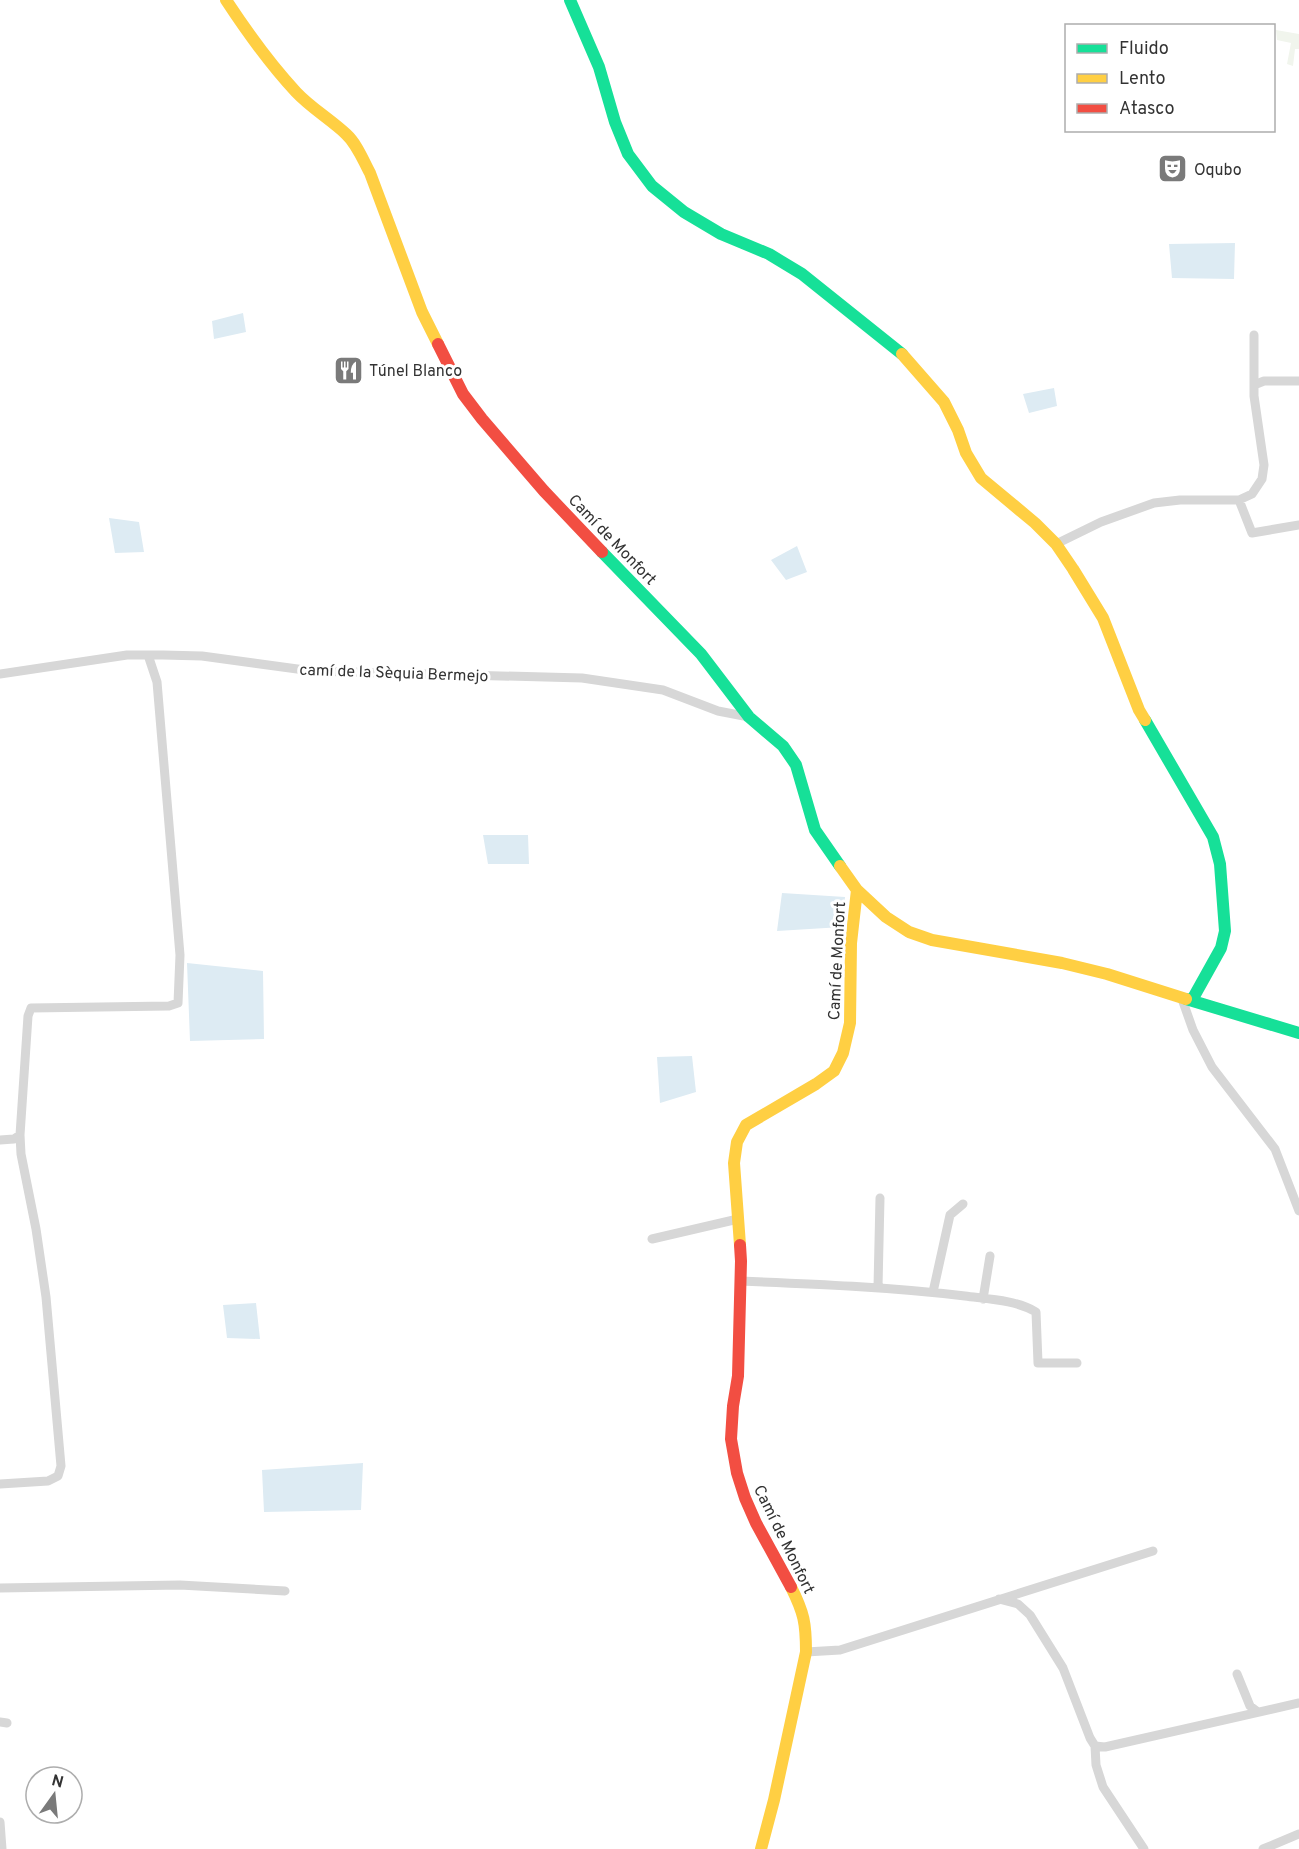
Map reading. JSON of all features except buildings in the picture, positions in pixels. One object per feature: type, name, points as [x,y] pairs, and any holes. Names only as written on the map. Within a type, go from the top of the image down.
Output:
[{"type":"street","name":"Camí de Monfort","points":[[226,0],[246,31],[296,92],[347,135],[359,152],[370,173],[422,312],[463,394],[551,499],[701,654],[749,717],[783,746],[796,765],[815,830],[857,890],[851,943],[850,1023],[843,1053],[834,1071],[800,1095],[746,1125],[737,1142],[734,1163],[741,1261],[738,1376],[733,1406],[732,1439],[736,1473],[744,1498],[756,1523],[803,1611],[806,1632],[806,1652],[761,1849]]},
{"type":"street","points":[[570,0],[599,67],[615,122],[628,154],[652,186],[684,212],[721,234],[769,254],[802,274],[903,355],[944,402],[966,453],[981,478],[1035,523],[1056,544],[1103,618],[1139,710],[1213,837],[1220,864],[1225,931],[1221,948],[1187,1000],[1193,1030],[1212,1067],[1275,1149],[1299,1210]]},
{"type":"street","points":[[1056,544],[1101,522],[1154,503],[1180,500],[1239,500],[1252,494],[1262,479],[1264,465],[1254,396],[1254,335]]},
{"type":"street","points":[[1254,385],[1264,381],[1299,381]]},
{"type":"street","points":[[1239,500],[1252,533],[1299,525]]},
{"type":"street","name":"camí de la Sèquia Bermejo","points":[[0,674],[127,655],[202,656],[312,671],[582,678],[663,690],[718,711],[749,717]]},
{"type":"street","points":[[0,1484],[48,1481],[58,1476],[61,1466],[46,1296],[21,1154],[20,1136],[28,1016],[31,1008],[178,1004],[180,954],[157,682],[148,655]]},
{"type":"street","points":[[857,890],[886,917],[909,932],[932,940],[1062,963],[1107,974],[1299,1033]]},
{"type":"street","points":[[0,1140],[20,1136]]},
{"type":"street","points":[[878,1287],[880,1198]]},
{"type":"street","points":[[933,1292],[950,1215],[963,1204]]},
{"type":"street","points":[[652,1239],[738,1219]]},
{"type":"street","points":[[983,1299],[990,1256]]},
{"type":"street","points":[[740,1281],[878,1287],[933,1292],[1025,1306],[1035,1312],[1038,1364],[1077,1363]]},
{"type":"street","points":[[806,1652],[840,1650],[1153,1551]]},
{"type":"street","points":[[0,1588],[180,1585],[285,1591]]},
{"type":"street","points":[[999,1599],[1018,1604],[1030,1615],[1063,1668],[1095,1746],[1096,1765],[1102,1787],[1144,1849]]},
{"type":"street","points":[[1237,1674],[1250,1706],[1258,1712]]},
{"type":"street","points":[[1095,1746],[1105,1747],[1299,1703]]},
{"type":"street","points":[[0,1822],[2,1849]]},
{"type":"street","points":[[1263,1849],[1299,1834]]},
{"type":"shaded area","points":[[1276,30],[1299,34],[1299,49],[1295,49],[1293,66],[1287,64],[1291,43],[1277,40]]},
{"type":"shaded area","points":[[1235,243],[1234,279],[1172,278],[1169,244]]},
{"type":"shaded area","points":[[243,313],[246,332],[214,339],[212,321]]},
{"type":"shaded area","points":[[1054,388],[1057,406],[1029,413],[1023,394]]},
{"type":"shaded area","points":[[109,518],[139,522],[144,552],[115,553]]},
{"type":"shaded area","points":[[797,546],[807,572],[786,580],[771,560]]},
{"type":"shaded area","points":[[483,835],[528,835],[529,864],[488,864]]},
{"type":"shaded area","points":[[782,893],[845,897],[842,927],[777,931]]},
{"type":"shaded area","points":[[187,963],[263,971],[264,1039],[190,1041]]},
{"type":"shaded area","points":[[692,1056],[696,1092],[660,1103],[657,1057]]},
{"type":"shaded area","points":[[256,1303],[260,1339],[227,1338],[223,1305]]},
{"type":"shaded area","points":[[363,1463],[361,1510],[264,1512],[262,1470]]},
{"type":"traffic: fast","points":[[570,0],[599,67],[615,122],[628,154],[652,186],[684,212],[721,234],[769,254],[802,274],[902,354]]},
{"type":"traffic: fast","points":[[602,552],[701,654],[749,717],[783,746],[796,765],[815,830],[840,866]]},
{"type":"traffic: fast","points":[[1145,720],[1213,837],[1220,864],[1225,931],[1221,948],[1192,1000]]},
{"type":"traffic: fast","points":[[1186,999],[1299,1033]]},
{"type":"traffic: slow","points":[[226,0],[259,48],[286,81],[308,103],[346,134],[357,147],[370,173],[422,312],[438,344]]},
{"type":"traffic: slow","points":[[902,354],[944,402],[966,453],[981,478],[1035,523],[1056,544],[1073,569],[1103,618],[1145,720]]},
{"type":"traffic: slow","points":[[840,866],[857,890],[886,917],[909,932],[932,940],[1062,963],[1107,974],[1186,999]]},
{"type":"traffic: slow","points":[[740,1245],[734,1163],[737,1142],[746,1125],[834,1071],[843,1053],[850,1023],[851,943],[857,890]]},
{"type":"traffic: slow","points":[[761,1849],[806,1652],[803,1618],[791,1587]]},
{"type":"traffic: jam","points":[[438,344],[463,394],[482,419],[544,491],[602,552]]},
{"type":"traffic: jam","points":[[740,1245],[738,1376],[731,1439],[737,1473],[745,1498],[791,1587]]},
{"type":"place","name":"Oqubo","points":[[1173,169]]},
{"type":"place","name":"Túnel Blanco","points":[[348,370]]}]
